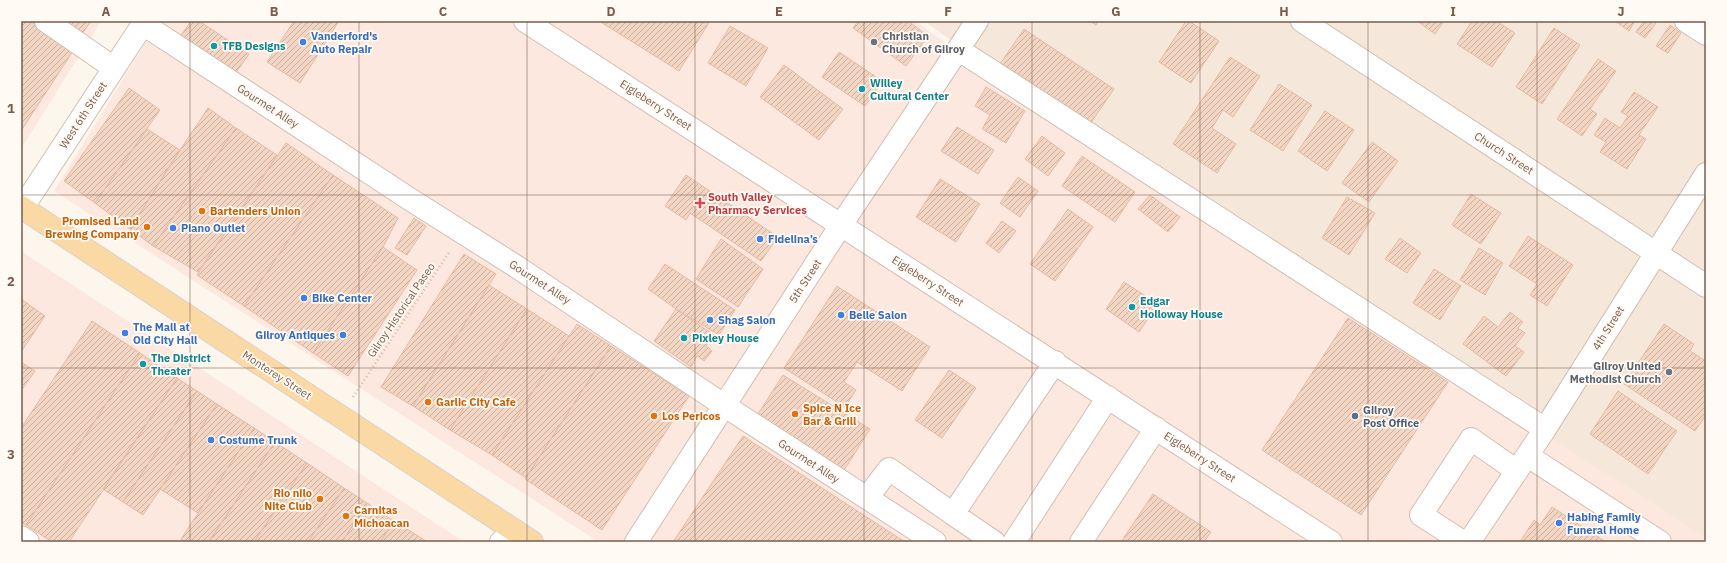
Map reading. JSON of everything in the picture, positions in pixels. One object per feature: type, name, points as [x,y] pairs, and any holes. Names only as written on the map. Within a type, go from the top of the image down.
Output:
[{"type":"main road","name":"Monterey Street","points":[[21,208],[516,538]]},
{"type":"street","points":[[46,21],[114,68]]},
{"type":"street","name":"Eigleberry Street","points":[[525,21],[1055,362],[1331,542]]},
{"type":"street","name":"5th Street","points":[[636,542],[841,225],[977,21]]},
{"type":"street","name":"Church Street","points":[[1302,21],[1706,286]]},
{"type":"street","points":[[1686,21],[1706,34]]},
{"type":"street","name":"West 6th Street","points":[[21,208],[144,22]]},
{"type":"street","name":"Gourmet Alley","points":[[144,22],[612,329],[725,406],[935,542]]},
{"type":"street","points":[[959,50],[1545,430]]},
{"type":"street","name":"4th Street","points":[[1469,542],[1545,430],[1655,252],[1706,174]]},
{"type":"street","points":[[953,514],[1055,362]]},
{"type":"street","points":[[1014,542],[1108,397]]},
{"type":"street","points":[[1081,542],[1156,428]]},
{"type":"street","points":[[1463,542],[1421,515],[1471,439],[1522,463],[1660,542]]},
{"type":"street","points":[[867,498],[889,469],[994,542]]},
{"type":"street","points":[[902,521],[923,492]]},
{"type":"street","points":[[21,537],[28,542]]},
{"type":"path","name":"Gilroy Historical Paseo","points":[[353,397],[463,232]]},
{"type":"shaded area","points":[[21,21],[101,21],[21,149]]},
{"type":"shaded area","points":[[159,21],[915,21],[998,81],[1706,538],[1706,542],[599,542],[54,191]]},
{"type":"shaded area","points":[[924,21],[1706,21],[1706,542],[1009,82]]},
{"type":"shaded area","points":[[21,251],[464,542],[21,542]]},
{"type":"building","points":[[21,21],[30,21],[73,51],[21,131]]},
{"type":"building","points":[[62,21],[91,21],[82,34]]},
{"type":"building","name":"TFB Designs","points":[[191,21],[199,21],[249,54],[235,74],[180,37]]},
{"type":"building","name":"Vanderford's Auto Repair","points":[[294,21],[339,21],[300,83],[267,62]]},
{"type":"building","points":[[599,21],[710,21],[679,71]]},
{"type":"building","points":[[858,21],[908,21],[928,36],[906,66],[853,28]]},
{"type":"building","points":[[1090,21],[1098,21],[1096,25]]},
{"type":"building","points":[[1186,21],[1189,21],[1219,41],[1191,83],[1159,62]]},
{"type":"building","points":[[1417,21],[1444,21],[1435,34]]},
{"type":"building","points":[[1472,21],[1496,21],[1515,33],[1492,67],[1457,44]]},
{"type":"building","points":[[1615,21],[1635,21],[1629,31]]},
{"type":"building","points":[[1644,21],[1653,21],[1656,23],[1645,38],[1636,32]]},
{"type":"building","points":[[1670,25],[1681,33],[1668,53],[1656,46]]},
{"type":"building","points":[[730,26],[768,48],[746,86],[708,63]]},
{"type":"building","points":[[1554,28],[1580,45],[1542,104],[1516,87]]},
{"type":"building","points":[[1024,29],[1114,89],[1090,124],[1000,64]]},
{"type":"building","points":[[839,52],[882,81],[865,106],[822,77]]},
{"type":"building","points":[[1230,57],[1260,76],[1233,117],[1223,110],[1212,128],[1236,144],[1217,173],[1173,144]]},
{"type":"building","points":[[1598,59],[1616,71],[1590,109],[1597,114],[1582,136],[1557,119]]},
{"type":"building","points":[[784,65],[843,109],[819,140],[760,97]]},
{"type":"building","points":[[1279,84],[1312,105],[1283,151],[1250,130]]},
{"type":"building","points":[[986,87],[1025,111],[1006,143],[982,129],[990,115],[975,106]]},
{"type":"building","points":[[129,88],[160,110],[95,203],[64,181]]},
{"type":"building","points":[[1634,92],[1658,107],[1639,135],[1646,139],[1627,169],[1600,152],[1606,142],[1594,135],[1605,118],[1620,128],[1628,116],[1621,112]]},
{"type":"building","points":[[208,108],[236,128],[153,246],[130,229]]},
{"type":"building","points":[[1325,111],[1354,130],[1327,171],[1298,151]]},
{"type":"building","points":[[957,127],[994,150],[978,174],[941,151]]},
{"type":"building","points":[[236,128],[277,155],[198,272],[153,246]]},
{"type":"building","points":[[147,129],[180,150],[130,229],[95,203]]},
{"type":"building","points":[[1042,136],[1065,153],[1048,176],[1025,159]]},
{"type":"building","points":[[1372,142],[1398,161],[1369,202],[1342,183]]},
{"type":"building","points":[[286,143],[333,175],[244,306],[197,275]]},
{"type":"building","points":[[1082,156],[1135,192],[1115,222],[1062,186]]},
{"type":"building","points":[[333,175],[398,218],[383,247],[313,353],[244,306]]},
{"type":"building","points":[[686,175],[778,237],[761,261],[690,213],[686,220],[665,206]]},
{"type":"building","points":[[1018,177],[1038,191],[1020,217],[1000,203]]},
{"type":"building","points":[[940,179],[980,204],[956,242],[916,217]]},
{"type":"building","points":[[1471,194],[1501,213],[1481,244],[1452,225]]},
{"type":"building","points":[[1150,195],[1180,217],[1168,232],[1138,209]]},
{"type":"building","points":[[1347,197],[1375,213],[1349,255],[1322,238]]},
{"type":"building","points":[[1068,209],[1093,227],[1055,281],[1030,264]]},
{"type":"building","points":[[414,218],[426,226],[407,255],[395,248]]},
{"type":"building","points":[[1002,221],[1016,231],[999,253],[986,243]]},
{"type":"building","points":[[1528,236],[1573,265],[1547,306],[1530,295],[1537,284],[1509,266]]},
{"type":"building","points":[[1400,238],[1421,253],[1407,273],[1385,259]]},
{"type":"building","points":[[721,239],[763,269],[738,307],[696,279]]},
{"type":"building","points":[[383,247],[417,270],[348,376],[313,353]]},
{"type":"building","points":[[1479,248],[1503,263],[1485,295],[1460,280]]},
{"type":"building","points":[[464,254],[496,274],[413,406],[381,387]]},
{"type":"building","points":[[665,264],[735,310],[719,335],[676,309],[648,289]]},
{"type":"building","points":[[1434,269],[1461,286],[1440,320],[1413,303]]},
{"type":"building","name":"Edgar Holloway House","points":[[1124,282],[1158,304],[1139,332],[1106,309]]},
{"type":"building","points":[[489,285],[527,309],[450,430],[413,406]]},
{"type":"building","points":[[837,286],[930,347],[902,391],[857,362],[844,382],[856,390],[845,407],[784,368]]},
{"type":"building","points":[[21,299],[45,316],[21,352]]},
{"type":"building","points":[[527,309],[569,336],[492,455],[450,430]]},
{"type":"building","name":"Pixley House","points":[[676,309],[714,335],[706,346],[712,351],[704,361],[697,356],[691,367],[654,341]]},
{"type":"building","points":[[1510,312],[1523,322],[1518,328],[1525,333],[1515,346],[1524,352],[1506,376],[1463,344],[1484,316],[1498,327]]},
{"type":"building","name":"Gilroy Post Office","points":[[1348,318],[1448,382],[1361,515],[1262,450]]},
{"type":"building","points":[[92,321],[140,353],[26,525],[21,522],[21,428]]},
{"type":"building","points":[[577,324],[611,346],[526,478],[492,455]]},
{"type":"building","name":"Gilroy United Methodist Church","points":[[1664,324],[1694,344],[1690,351],[1706,361],[1706,415],[1695,431],[1624,384]]},
{"type":"building","points":[[611,346],[689,396],[602,530],[525,479]]},
{"type":"building","points":[[140,353],[177,378],[69,542],[52,542],[26,525]]},
{"type":"building","points":[[21,362],[35,371],[21,391]]},
{"type":"building","points":[[949,370],[976,388],[942,438],[915,420]]},
{"type":"building","points":[[783,375],[870,429],[843,472],[756,417]]},
{"type":"building","points":[[177,378],[197,391],[123,502],[103,489]]},
{"type":"building","points":[[197,391],[217,404],[143,515],[123,502]]},
{"type":"building","points":[[1618,391],[1677,431],[1648,474],[1590,434]]},
{"type":"building","points":[[217,404],[254,428],[198,513],[160,489]]},
{"type":"building","points":[[254,428],[275,442],[209,542],[185,542],[181,539]]},
{"type":"building","points":[[743,436],[790,467],[905,542],[673,542]]},
{"type":"building","points":[[275,442],[307,463],[254,542],[209,541]]},
{"type":"building","points":[[307,463],[344,488],[308,542],[254,542]]},
{"type":"building","points":[[344,488],[367,503],[342,542],[308,542]]},
{"type":"building","points":[[1153,494],[1211,532],[1204,542],[1121,542]]},
{"type":"building","points":[[367,503],[394,521],[380,542],[342,542]]},
{"type":"building","name":"Habing Family Funeral Home","points":[[1552,507],[1606,542],[1520,542],[1534,520],[1540,525]]},
{"type":"building","points":[[394,521],[426,541],[380,542]]},
{"type":"place","name":"Vanderford's Auto Repair","points":[[303,42]]},
{"type":"place","name":"Christian Church of Gilroy","points":[[874,42]]},
{"type":"place","name":"TFB Designs","points":[[214,46]]},
{"type":"place","name":"Willey Cultural Center","points":[[862,89]]},
{"type":"place","name":"South Valley Pharmacy Services","points":[[700,203]]},
{"type":"place","name":"Bartenders Union","points":[[202,211]]},
{"type":"place","name":"Promised Land Brewing Company","points":[[147,227]]},
{"type":"place","name":"Piano Outlet","points":[[173,228]]},
{"type":"place","name":"Fidelina’s","points":[[760,239]]},
{"type":"place","name":"Bike Center","points":[[304,298]]},
{"type":"place","name":"Edgar Holloway House","points":[[1132,307]]},
{"type":"place","name":"Belle Salon","points":[[841,315]]},
{"type":"place","name":"Shag Salon","points":[[710,320]]},
{"type":"place","name":"The Mall at Old City Hall","points":[[125,333]]},
{"type":"place","name":"Gilroy Antiques","points":[[343,335]]},
{"type":"place","name":"Pixley House","points":[[684,338]]},
{"type":"place","name":"The District Theater","points":[[143,364]]},
{"type":"place","name":"Gilroy United Methodist Church","points":[[1669,372]]},
{"type":"place","name":"Garlic City Cafe","points":[[428,402]]},
{"type":"place","name":"Spice N Ice Bar & Grill","points":[[795,414]]},
{"type":"place","name":"Los Pericos","points":[[654,416]]},
{"type":"place","name":"Gilroy Post Office","points":[[1355,416]]},
{"type":"place","name":"Costume Trunk","points":[[211,440]]},
{"type":"place","name":"Rio nilo Nite Club","points":[[320,499]]},
{"type":"place","name":"Carnitas Michoacan","points":[[346,516]]},
{"type":"place","name":"Habing Family Funeral Home","points":[[1559,523]]}]
